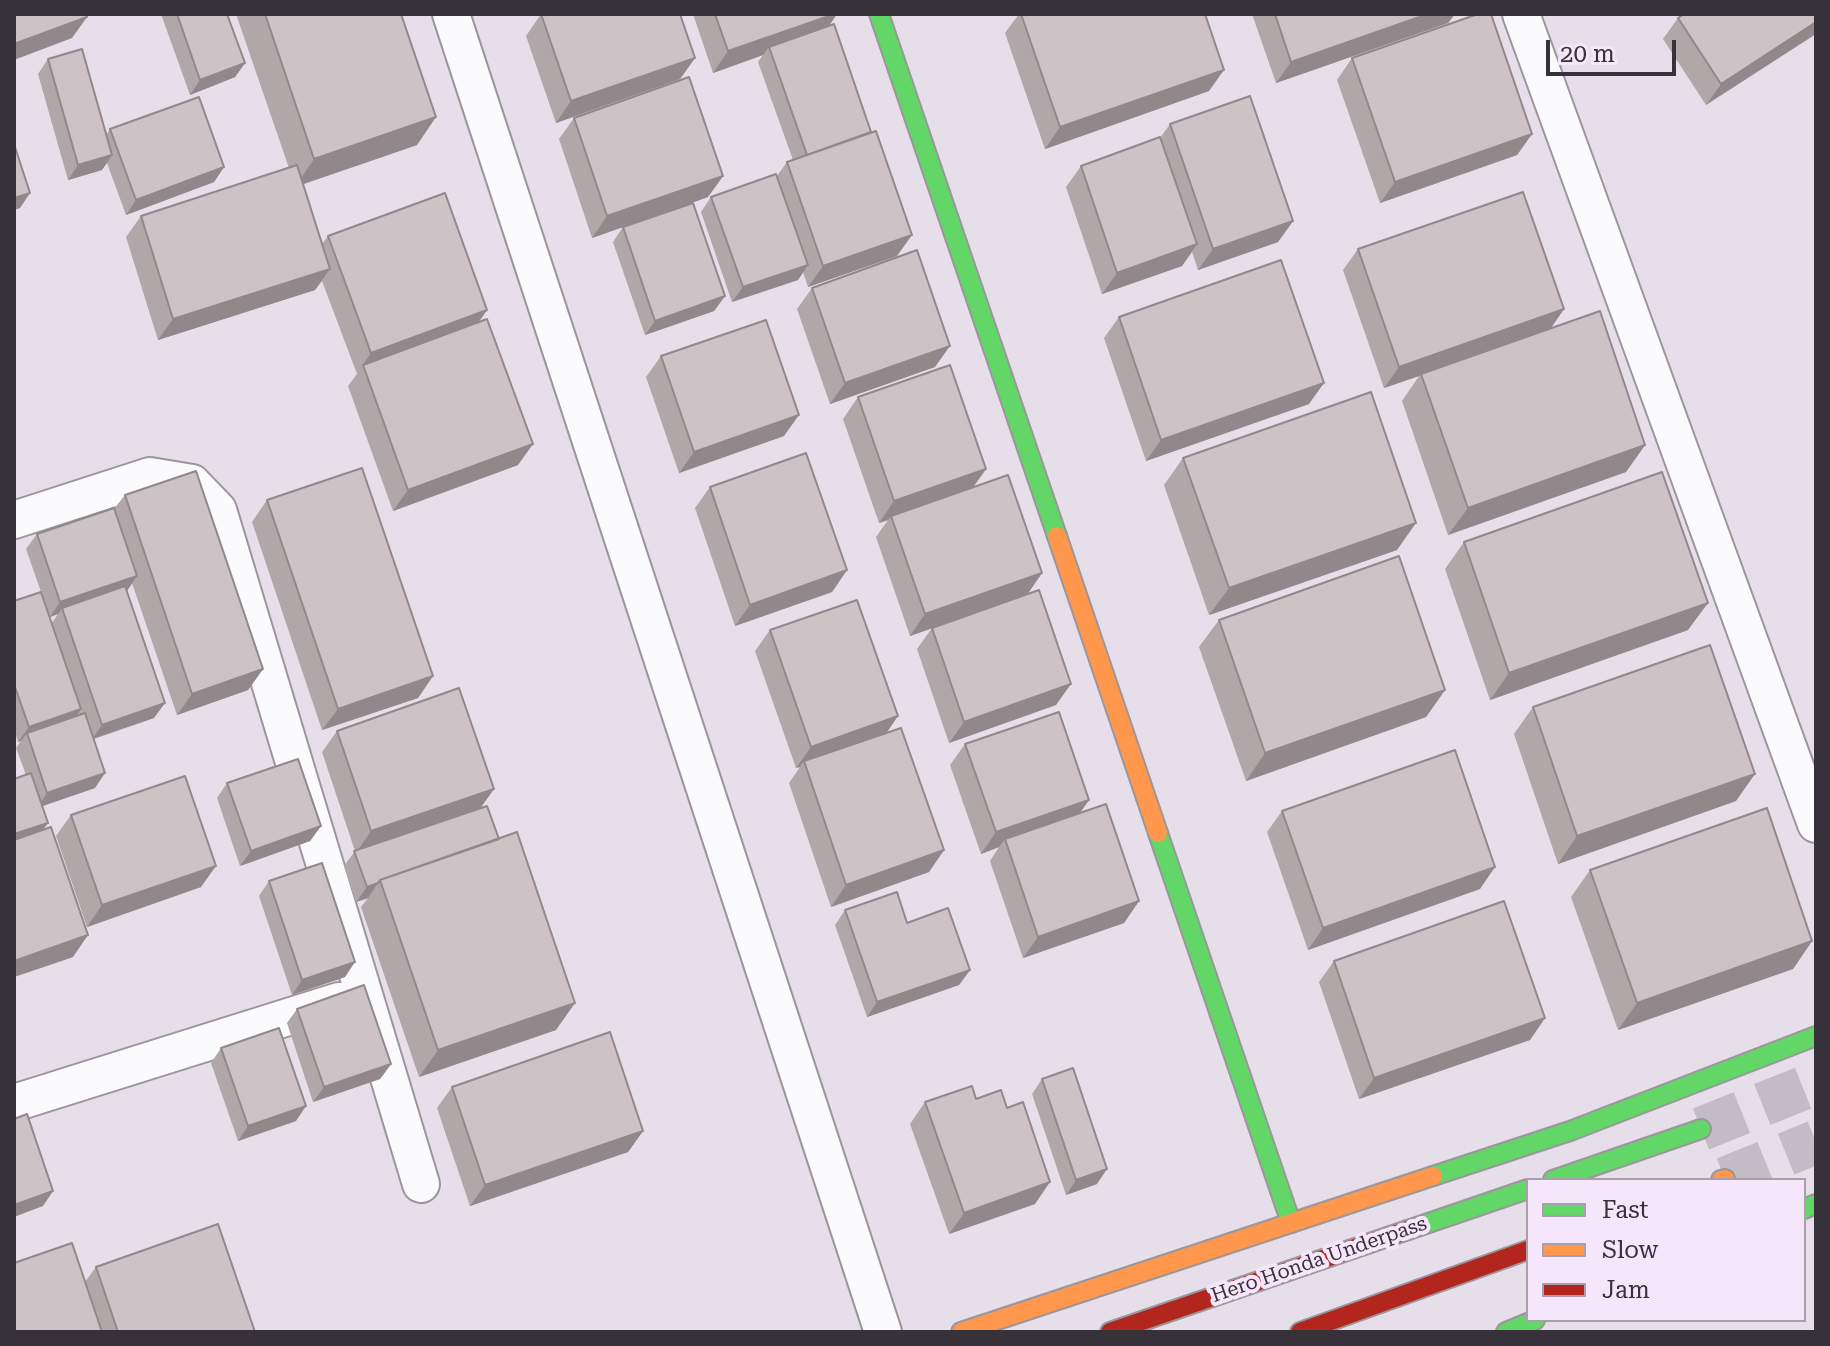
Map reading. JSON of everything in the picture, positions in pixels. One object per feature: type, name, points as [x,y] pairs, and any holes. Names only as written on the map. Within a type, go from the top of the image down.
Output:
[{"type":"main road","points":[[879,14],[1291,1223]]},
{"type":"main road","points":[[961,1332],[1570,1131],[1816,1036]]},
{"type":"main road","points":[[1559,1178],[1701,1129]]},
{"type":"main road","name":"Hero Honda Underpass","points":[[1110,1332],[1526,1190]]},
{"type":"main road","points":[[1300,1332],[1526,1251]]},
{"type":"main road","points":[[1506,1332],[1530,1322]]},
{"type":"street","points":[[451,14],[883,1332]]},
{"type":"street","points":[[1521,14],[1816,824]]},
{"type":"street","points":[[14,520],[150,476],[192,483],[218,510],[421,1184]]},
{"type":"street","points":[[14,1103],[363,994]]},
{"type":"building","points":[[14,14],[86,14],[87,17],[14,44]]},
{"type":"building","points":[[177,14],[227,14],[245,63],[200,80]]},
{"type":"building","points":[[265,14],[401,14],[436,117],[314,159]]},
{"type":"building","points":[[541,14],[680,14],[695,58],[571,101]]},
{"type":"building","points":[[715,14],[835,14],[728,51]]},
{"type":"building","points":[[1021,14],[1205,14],[1224,70],[1060,127]]},
{"type":"building","points":[[1275,14],[1428,14],[1291,62]]},
{"type":"building","points":[[1478,14],[1491,14],[1532,134],[1395,182],[1352,58]]},
{"type":"building","points":[[1684,14],[1816,14],[1816,22],[1721,84],[1678,18]]},
{"type":"building","points":[[834,24],[871,132],[807,155],[769,47]]},
{"type":"building","points":[[82,49],[112,155],[78,165],[48,59]]},
{"type":"building","points":[[689,77],[723,176],[607,216],[574,118]]},
{"type":"building","points":[[1250,96],[1293,221],[1213,249],[1170,124]]},
{"type":"building","points":[[199,97],[224,167],[136,200],[110,129]]},
{"type":"building","points":[[876,131],[912,235],[823,266],[787,162]]},
{"type":"building","points":[[1160,137],[1197,244],[1117,273],[1081,166]]},
{"type":"building","points":[[14,144],[30,193],[14,198]]},
{"type":"building","points":[[297,165],[330,269],[173,319],[141,216]]},
{"type":"building","points":[[776,174],[808,265],[743,287],[711,197]]},
{"type":"building","points":[[1523,192],[1564,309],[1399,367],[1358,249]]},
{"type":"building","points":[[445,193],[487,310],[371,353],[328,236]]},
{"type":"building","points":[[693,203],[725,296],[655,321],[623,227]]},
{"type":"building","points":[[917,250],[950,346],[845,383],[812,288]]},
{"type":"building","points":[[1281,260],[1324,383],[1161,440],[1119,317]]},
{"type":"building","points":[[1600,311],[1645,445],[1468,508],[1421,374]]},
{"type":"building","points":[[487,319],[533,444],[408,490],[363,365]]},
{"type":"building","points":[[766,320],[799,415],[694,452],[661,356]]},
{"type":"building","points":[[950,365],[986,469],[894,501],[858,397]]},
{"type":"building","points":[[1371,392],[1416,523],[1229,588],[1183,458]]},
{"type":"building","points":[[806,453],[847,570],[750,605],[710,487]]},
{"type":"building","points":[[362,468],[433,676],[338,709],[267,500]]},
{"type":"building","points":[[196,471],[263,669],[192,694],[125,495]]},
{"type":"building","points":[[1662,472],[1708,603],[1509,673],[1464,542]]},
{"type":"building","points":[[1008,475],[1042,573],[925,614],[891,516]]},
{"type":"building","points":[[114,508],[137,576],[60,602],[37,534]]},
{"type":"building","points":[[1399,556],[1445,690],[1265,753],[1219,620]]},
{"type":"building","points":[[125,586],[165,703],[102,725],[62,608]]},
{"type":"building","points":[[1039,590],[1071,684],[964,722],[932,628]]},
{"type":"building","points":[[41,592],[81,709],[29,727],[14,684],[14,601]]},
{"type":"building","points":[[857,600],[898,716],[811,747],[770,630]]},
{"type":"building","points":[[1710,645],[1755,774],[1577,836],[1533,707]]},
{"type":"building","points":[[459,688],[494,789],[371,831],[337,731]]},
{"type":"building","points":[[1059,712],[1089,800],[996,832],[965,744]]},
{"type":"building","points":[[85,713],[105,773],[47,793],[27,733]]},
{"type":"building","points":[[901,728],[944,850],[846,885],[804,761]]},
{"type":"building","points":[[1455,750],[1495,867],[1323,928],[1282,811]]},
{"type":"building","points":[[298,759],[321,826],[251,851],[227,783]]},
{"type":"building","points":[[31,773],[48,823],[14,834],[14,779]]},
{"type":"building","points":[[185,776],[216,866],[102,905],[71,815]]},
{"type":"building","points":[[1106,804],[1139,901],[1038,937],[1005,839]]},
{"type":"building","points":[[487,806],[499,839],[367,887],[354,851]]},
{"type":"building","points":[[1767,808],[1812,941],[1637,1003],[1590,870]]},
{"type":"building","points":[[51,827],[88,935],[14,961],[14,840]]},
{"type":"building","points":[[517,832],[575,1003],[438,1050],[380,880]]},
{"type":"building","points":[[322,863],[355,962],[302,980],[269,881]]},
{"type":"building","points":[[897,892],[907,923],[948,908],[970,970],[877,1002],[845,910]]},
{"type":"building","points":[[1504,901],[1545,1018],[1374,1078],[1334,961]]},
{"type":"building","points":[[364,985],[391,1064],[324,1087],[297,1009]]},
{"type":"building","points":[[279,1028],[306,1106],[248,1126],[221,1048]]},
{"type":"building","points":[[610,1032],[643,1131],[485,1185],[452,1087]]},
{"type":"building","points":[[1073,1068],[1107,1169],[1076,1180],[1042,1079]]},
{"type":"building","points":[[972,1086],[976,1099],[1001,1090],[1007,1108],[1023,1102],[1050,1182],[964,1213],[925,1102]]},
{"type":"building","points":[[27,1114],[53,1191],[14,1205],[14,1119]]},
{"type":"building","points":[[218,1224],[255,1332],[118,1332],[96,1267]]},
{"type":"building","points":[[72,1243],[102,1332],[14,1332],[14,1263]]},
{"type":"tunnel","points":[[1701,1129],[1816,1083]]},
{"type":"tunnel","points":[[1727,1178],[1816,1142]]},
{"type":"traffic: fast","points":[[879,14],[1057,536]]},
{"type":"traffic: fast","points":[[1158,833],[1291,1223]]},
{"type":"traffic: fast","points":[[1433,1176],[1570,1131],[1816,1036]]},
{"type":"traffic: fast","points":[[1559,1178],[1701,1129]]},
{"type":"traffic: fast","points":[[1408,1230],[1526,1190]]},
{"type":"traffic: fast","points":[[1806,1208],[1816,1204]]},
{"type":"traffic: fast","points":[[1506,1332],[1530,1322]]},
{"type":"traffic: slow","points":[[1057,536],[1158,833]]},
{"type":"traffic: slow","points":[[961,1332],[1433,1176]]},
{"type":"traffic: jam","points":[[1110,1332],[1408,1230]]},
{"type":"traffic: jam","points":[[1300,1332],[1526,1251]]}]
